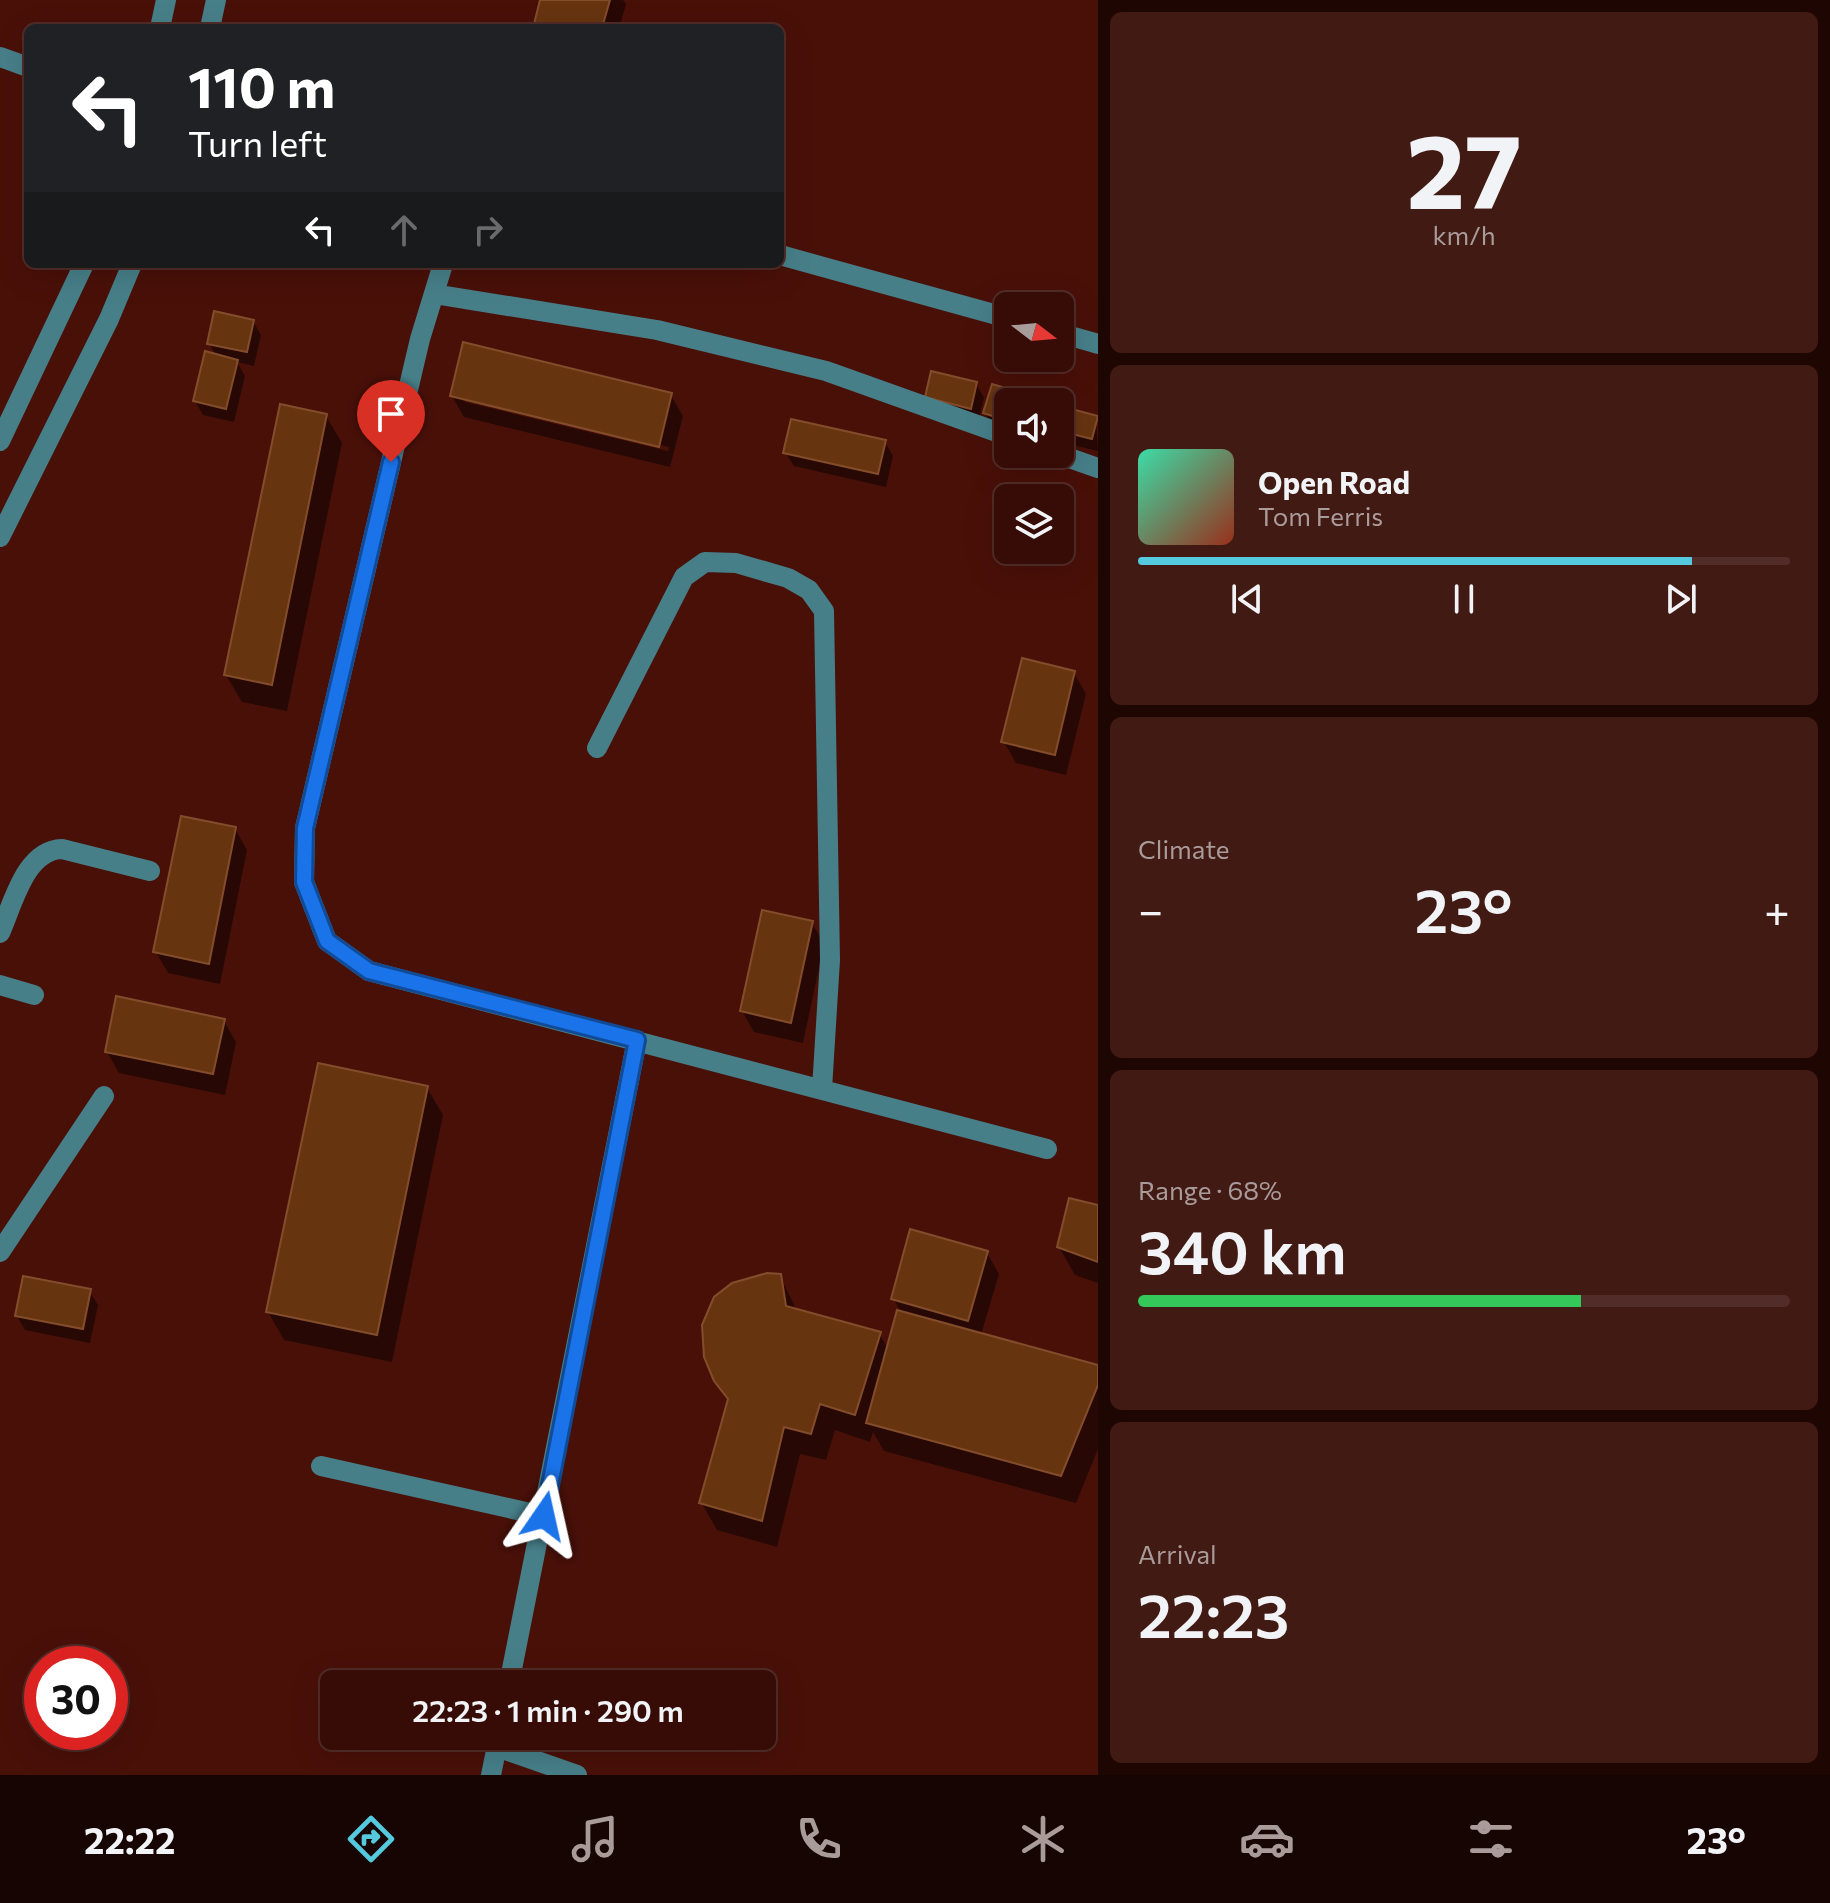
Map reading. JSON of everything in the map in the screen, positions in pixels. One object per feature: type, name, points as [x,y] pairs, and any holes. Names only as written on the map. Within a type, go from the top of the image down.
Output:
[{"type":"street","points":[[161,24],[166,0]]},
{"type":"street","points":[[211,24],[216,0]]},
{"type":"street","points":[[0,57],[24,66]]},
{"type":"street","points":[[784,256],[994,314]]},
{"type":"street","points":[[0,441],[82,268]]},
{"type":"street","points":[[0,537],[109,319],[130,268]]},
{"type":"street","points":[[442,268],[420,339],[305,828],[304,882],[327,941],[369,971],[1047,1149]]},
{"type":"street","points":[[434,294],[657,330],[826,371],[994,431]]},
{"type":"street","points":[[1074,337],[1098,344]]},
{"type":"street","points":[[1074,460],[1098,468]]},
{"type":"street","points":[[597,748],[684,577],[705,562],[736,563],[788,578],[809,590],[824,611],[830,960],[822,1089]]},
{"type":"street","points":[[0,933],[36,858],[50,849],[62,849],[150,871]]},
{"type":"street","points":[[0,985],[34,995]]},
{"type":"street","points":[[512,1670],[637,1040]]},
{"type":"street","points":[[0,1252],[104,1096]]},
{"type":"street","points":[[321,1466],[544,1516]]},
{"type":"street","points":[[491,1775],[496,1750]]},
{"type":"street","points":[[517,1750],[577,1775]]},
{"type":"building","points":[[540,0],[610,0],[603,24],[534,24]]},
{"type":"building","points":[[214,311],[254,320],[247,352],[207,344]]},
{"type":"building","points":[[463,342],[672,393],[659,447],[450,396]]},
{"type":"building","points":[[205,351],[238,360],[226,409],[193,401]]},
{"type":"building","points":[[931,371],[977,382],[971,409],[925,397]]},
{"type":"building","points":[[992,384],[1005,388],[994,388],[994,417],[983,413]]},
{"type":"building","points":[[280,404],[327,414],[272,685],[224,675]]},
{"type":"building","points":[[1074,410],[1098,416],[1092,439],[1074,434]]},
{"type":"building","points":[[791,419],[886,440],[878,474],[783,453]]},
{"type":"building","points":[[1022,658],[1075,671],[1055,755],[1001,742]]},
{"type":"building","points":[[181,816],[236,827],[209,964],[153,952]]},
{"type":"building","points":[[762,910],[813,921],[791,1023],[740,1011]]},
{"type":"building","points":[[116,996],[225,1019],[213,1074],[105,1052]]},
{"type":"building","points":[[318,1063],[428,1086],[377,1335],[266,1312]]},
{"type":"building","points":[[1069,1198],[1098,1205],[1098,1262],[1057,1247]]},
{"type":"building","points":[[910,1229],[988,1251],[968,1321],[891,1299]]},
{"type":"building","points":[[767,1273],[781,1274],[786,1306],[881,1332],[855,1415],[820,1404],[811,1434],[784,1427],[762,1521],[699,1503],[728,1399],[714,1381],[704,1357],[702,1325],[714,1297],[732,1283]]},
{"type":"building","points":[[23,1276],[91,1289],[83,1329],[15,1316]]},
{"type":"building","points":[[897,1310],[1098,1365],[1098,1385],[1061,1476],[866,1423]]},
{"type":"route","points":[[391,462],[305,828],[304,882],[327,941],[369,971],[637,1040],[544,1516]]}]
